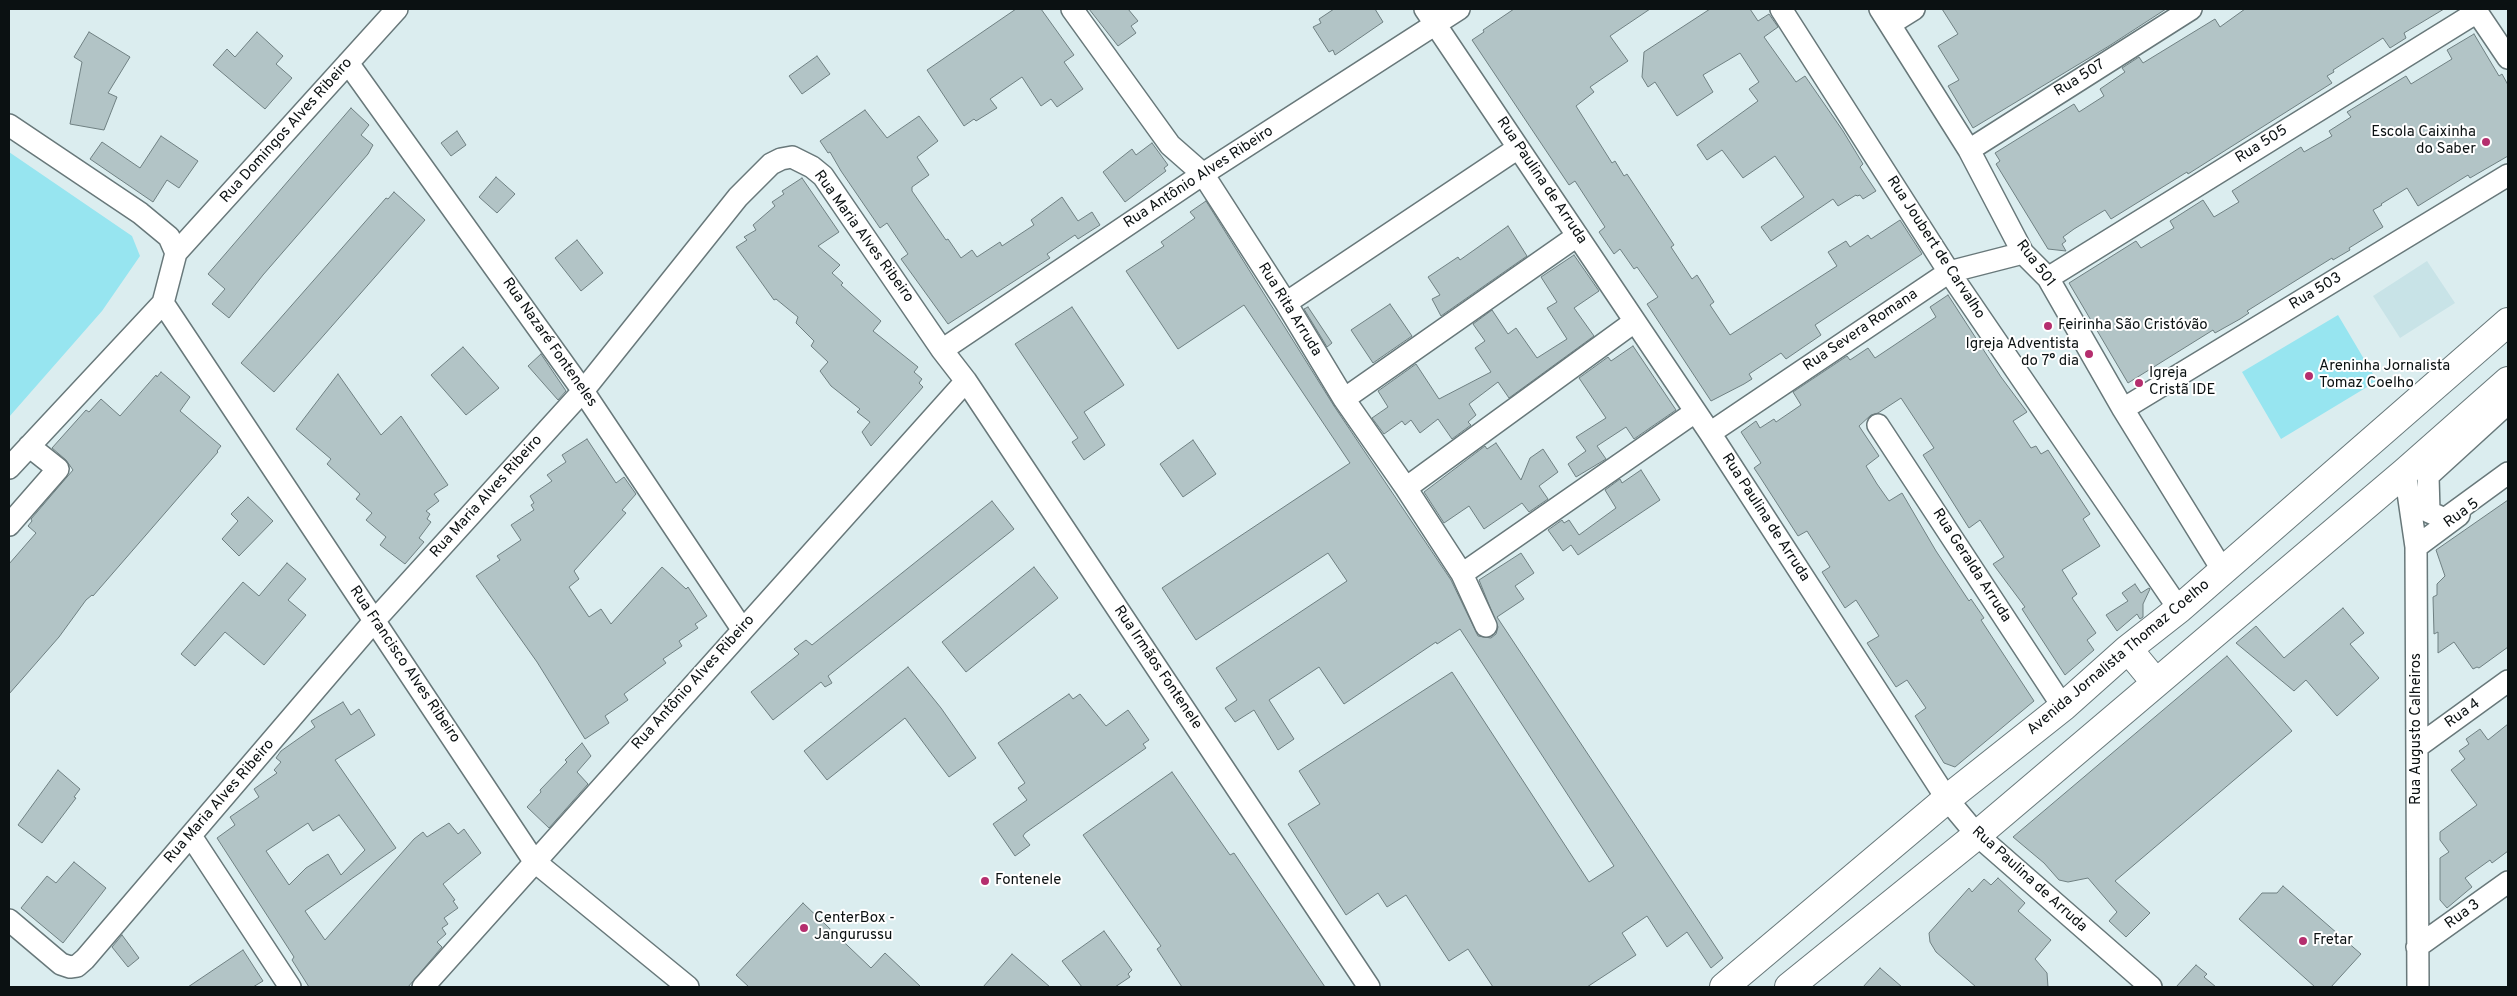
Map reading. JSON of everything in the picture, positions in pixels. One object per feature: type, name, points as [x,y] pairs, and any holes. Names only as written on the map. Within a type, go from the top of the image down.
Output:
[{"type":"main road","name":"Avenida Jornalista Thomaz Coelho","points":[[1724,987],[1947,800],[2063,707],[2128,649],[2179,609],[2508,322]]},
{"type":"main road","points":[[1789,987],[1977,835],[2405,472],[2508,381]]},
{"type":"main road","points":[[2128,649],[2156,683]]},
{"type":"street","name":"Rua Domingos Alves Ribeiro","points":[[176,253],[397,9]]},
{"type":"street","name":"Rua Rita Arruda","points":[[1072,9],[1170,145],[1203,174],[1286,303],[1344,399],[1406,488],[1462,574],[1486,626]]},
{"type":"street","name":"Rua Antônio Alves Ribeiro","points":[[942,350],[1203,174],[1430,16],[1458,9]]},
{"type":"street","name":"Rua Joubert de Carvalho","points":[[1781,9],[1949,272],[2179,609]]},
{"type":"street","points":[[1885,16],[1914,9]]},
{"type":"street","name":"Rua 507","points":[[1969,150],[2191,9]]},
{"type":"street","points":[[2476,10],[2508,58]]},
{"type":"street","name":"Rua 505","points":[[2048,278],[2476,10]]},
{"type":"street","name":"Rua Paulina de Arruda","points":[[1430,16],[1710,433],[1947,800],[1977,835],[2151,987]]},
{"type":"street","name":"Rua 501","points":[[1885,16],[1969,150],[2023,254],[2048,278],[2123,409],[2223,571]]},
{"type":"street","name":"Rua Nazaré Fonteneles","points":[[348,63],[583,391],[742,629]]},
{"type":"street","points":[[9,124],[140,213],[169,237],[176,253],[163,303],[9,468]]},
{"type":"street","points":[[1286,303],[1518,148]]},
{"type":"street","name":"Rua Maria Alves Ribeiro","points":[[9,920],[61,964],[70,967],[77,966],[85,959],[375,620],[583,391],[738,197],[771,164],[780,158],[792,157],[812,167],[823,176],[942,350]]},
{"type":"street","name":"Rua 503","points":[[2123,409],[2508,175]]},
{"type":"street","points":[[1344,399],[1577,236]]},
{"type":"street","name":"Rua Severa Romana","points":[[1710,433],[1949,272],[2023,254]]},
{"type":"street","name":"Rua Francisco Alves Ribeiro","points":[[163,303],[534,861],[688,987]]},
{"type":"street","points":[[1406,488],[1634,322]]},
{"type":"street","name":"Rua Irmãos Fontenele","points":[[942,350],[966,381],[1369,987]]},
{"type":"street","name":"Rua Antônio Alves Ribeiro","points":[[423,987],[966,381]]},
{"type":"street","points":[[2508,403],[2428,476],[2429,512],[2445,519],[2508,473]]},
{"type":"street","points":[[1462,574],[1695,412]]},
{"type":"street","name":"Rua Geralda Arruda","points":[[1878,425],[2063,707]]},
{"type":"street","points":[[9,525],[58,469],[29,446]]},
{"type":"street","name":"Rua Augusto Calheiros","points":[[2405,472],[2416,547],[2418,987]]},
{"type":"street","name":"Rua 5","points":[[2416,547],[2508,480]]},
{"type":"street","name":"Rua 4","points":[[2417,747],[2508,681]]},
{"type":"street","points":[[191,836],[290,987]]},
{"type":"street","name":"Rua 3","points":[[2417,948],[2508,882]]},
{"type":"shaded area","points":[[9,152],[132,236],[140,256],[102,311],[9,417]]},
{"type":"shaded area","points":[[2427,261],[2455,303],[2400,338],[2373,296]]},
{"type":"shaded area","name":"Areninha Jornalista Tomaz Coelho","points":[[2338,315],[2377,381],[2281,439],[2242,372]]},
{"type":"building","points":[[1016,9],[1041,9],[1074,55],[1064,62],[1083,89],[1057,107],[1051,99],[1041,106],[1022,77],[990,99],[997,108],[964,126],[927,70]]},
{"type":"building","points":[[1089,9],[1128,9],[1138,21],[1131,26],[1136,33],[1118,46]]},
{"type":"building","points":[[1334,9],[1375,9],[1383,22],[1335,55],[1333,50],[1329,52],[1313,27],[1321,23],[1319,19]]},
{"type":"building","points":[[1514,9],[1650,9],[1610,36],[1628,61],[1590,87],[1594,92],[1576,106],[1612,163],[1615,161],[1624,176],[1627,174],[1674,245],[1671,247],[1692,279],[1697,275],[1714,302],[1710,305],[1730,335],[1837,266],[1828,252],[1846,241],[1850,247],[1868,235],[1871,239],[1900,220],[1922,254],[1815,325],[1821,335],[1786,359],[1781,353],[1749,374],[1752,379],[1711,401],[1647,304],[1658,297],[1637,267],[1634,269],[1620,249],[1614,254],[1599,232],[1605,227],[1575,181],[1569,185],[1472,40],[1484,32],[1483,30]]},
{"type":"building","points":[[1710,9],[1750,9],[1758,21],[1769,14],[1778,27],[1764,37],[1796,82],[1805,76],[1843,131],[1863,164],[1860,167],[1876,191],[1863,199],[1860,195],[1856,195],[1838,206],[1833,199],[1771,241],[1761,227],[1804,197],[1775,156],[1743,178],[1722,150],[1707,160],[1697,145],[1758,101],[1749,89],[1759,82],[1740,53],[1703,75],[1713,92],[1677,116],[1655,82],[1648,87],[1642,77],[1644,52]]},
{"type":"building","points":[[1942,9],[2166,9],[2109,46],[1973,128],[1948,86],[1959,80],[1938,46],[1958,34]]},
{"type":"building","points":[[2245,9],[2444,9],[2404,33],[2406,38],[2390,48],[2383,38],[2333,70],[2334,72],[2327,76],[2332,83],[2188,174],[2187,172],[2111,219],[2105,210],[2074,229],[2063,237],[2066,241],[2062,244],[2066,251],[2048,249],[1996,164],[2000,161],[1995,153],[2074,104],[2079,112],[2104,96],[2100,89],[2125,72],[2122,68],[2139,57],[2143,63],[2215,19],[2220,27]]},
{"type":"building","points":[[89,32],[130,57],[108,93],[117,97],[104,130],[70,124],[82,62],[74,57]]},
{"type":"building","points":[[257,32],[283,56],[276,64],[292,78],[265,109],[213,65],[227,49],[235,57]]},
{"type":"building","points":[[2474,34],[2499,76],[2502,74],[2508,85],[2508,156],[2470,178],[2468,175],[2418,206],[2407,188],[2373,210],[2383,227],[2349,248],[2350,250],[2333,260],[2332,258],[2247,311],[2249,313],[2240,319],[2215,333],[2213,330],[2128,383],[2069,283],[2136,241],[2141,248],[2174,228],[2170,221],[2203,200],[2214,217],[2239,202],[2232,191],[2301,147],[2304,152],[2332,136],[2329,131],[2351,117],[2347,112],[2406,76],[2411,84],[2452,59],[2447,50]]},
{"type":"building","points":[[817,56],[830,74],[802,94],[789,76]]},
{"type":"building","points":[[351,108],[369,125],[361,135],[373,145],[368,154],[263,275],[229,318],[212,304],[225,289],[208,274]]},
{"type":"building","points":[[865,110],[887,138],[919,116],[938,141],[917,157],[929,175],[912,187],[912,191],[961,258],[972,250],[977,257],[1000,242],[1002,246],[1034,225],[1031,220],[1062,197],[1078,221],[1092,212],[1100,225],[1078,239],[1075,235],[1047,254],[1050,258],[948,324],[901,259],[908,254],[887,223],[880,228],[830,152],[828,153],[820,141]]},
{"type":"building","points":[[457,131],[466,145],[451,156],[441,143]]},
{"type":"building","points":[[161,136],[198,161],[179,188],[167,180],[153,202],[90,159],[102,142],[140,168]]},
{"type":"building","points":[[1152,143],[1168,165],[1164,168],[1166,171],[1125,202],[1103,172],[1132,149],[1136,155]]},
{"type":"building","points":[[496,177],[515,194],[497,213],[479,197]]},
{"type":"building","points":[[802,178],[839,232],[818,246],[840,265],[832,273],[843,283],[841,285],[881,321],[873,331],[918,367],[914,372],[922,379],[919,383],[923,387],[871,446],[862,432],[870,422],[857,412],[860,409],[831,386],[820,371],[828,362],[811,346],[814,341],[796,323],[798,317],[776,299],[774,300],[736,247],[747,240],[744,237],[756,230],[753,225],[775,206],[772,202],[784,194],[782,191]]},
{"type":"building","points":[[394,192],[425,220],[274,392],[241,363],[386,198],[388,199]]},
{"type":"building","points":[[1206,201],[1334,406],[1451,580],[1478,636],[1491,638],[1496,634],[1498,627],[1479,580],[1521,553],[1534,573],[1515,586],[1524,599],[1497,617],[1723,958],[1711,968],[1687,932],[1667,947],[1647,916],[1622,933],[1636,955],[1587,987],[1493,987],[1468,949],[1449,961],[1406,895],[1387,907],[1378,893],[1346,915],[1288,824],[1320,804],[1299,771],[1452,672],[1589,882],[1614,866],[1460,629],[1437,644],[1436,642],[1344,704],[1319,667],[1269,700],[1294,739],[1278,750],[1254,710],[1235,722],[1225,708],[1237,700],[1216,668],[1347,581],[1328,553],[1196,640],[1162,588],[1350,463],[1244,305],[1178,349],[1126,271],[1164,246],[1161,242],[1195,218],[1190,212]]},
{"type":"building","points":[[1508,226],[1527,256],[1441,316],[1432,299],[1440,295],[1428,277],[1458,257],[1460,260]]},
{"type":"building","points":[[577,240],[603,273],[581,291],[555,258]]},
{"type":"building","points":[[1574,255],[1599,291],[1574,308],[1594,336],[1509,398],[1498,382],[1469,404],[1476,415],[1468,422],[1471,425],[1452,439],[1438,419],[1420,433],[1411,420],[1405,425],[1402,421],[1384,434],[1372,418],[1388,407],[1378,391],[1416,364],[1439,399],[1491,372],[1475,348],[1485,341],[1473,324],[1492,310],[1508,334],[1516,328],[1537,358],[1567,339],[1547,308],[1557,302],[1541,277]]},
{"type":"building","points":[[1948,295],[2001,377],[2027,412],[2013,421],[2031,448],[2036,446],[2041,454],[2048,450],[2090,514],[2083,519],[2100,546],[2062,570],[2077,594],[2072,598],[2096,633],[2087,640],[2094,650],[2065,675],[2022,609],[2025,607],[1993,564],[2004,557],[1980,520],[1969,528],[1923,455],[1934,448],[1901,398],[1878,413],[1871,415],[1859,426],[1879,456],[1866,466],[1877,484],[1889,501],[1902,493],[1936,551],[1969,601],[1971,599],[1984,618],[1981,620],[2034,701],[1955,767],[1944,763],[1915,716],[1926,708],[1907,680],[1896,687],[1867,643],[1879,636],[1856,600],[1845,608],[1822,572],[1830,567],[1807,531],[1798,536],[1754,468],[1761,463],[1741,432],[1756,421],[1760,428],[1774,419],[1776,422],[1801,405],[1793,392],[1847,356],[1850,360],[1868,348],[1875,358],[1936,317],[1930,307]]},
{"type":"building","points":[[1390,304],[1412,336],[1373,363],[1351,330]]},
{"type":"building","points":[[1072,307],[1124,385],[1084,412],[1105,445],[1084,460],[1072,442],[1078,438],[1015,344]]},
{"type":"building","points":[[1308,307],[1332,343],[1327,347],[1304,309]]},
{"type":"building","points":[[1633,346],[1676,410],[1634,439],[1626,427],[1597,446],[1606,459],[1576,477],[1568,464],[1586,451],[1576,437],[1606,418],[1579,378],[1608,357],[1611,361]]},
{"type":"building","points":[[463,347],[499,388],[466,415],[431,375]]},
{"type":"building","points":[[541,354],[566,391],[558,400],[528,366]]},
{"type":"building","points":[[161,372],[190,397],[180,411],[221,446],[218,452],[93,596],[86,600],[59,637],[9,694],[9,564],[36,533],[28,526],[32,521],[31,519],[73,470],[66,460],[52,448],[86,410],[89,412],[101,399],[120,416],[156,375],[157,377]]},
{"type":"building","points":[[338,374],[381,435],[401,416],[448,485],[434,494],[439,501],[426,511],[430,514],[427,519],[431,522],[419,538],[424,542],[405,564],[380,545],[386,537],[366,520],[372,513],[356,499],[360,494],[327,464],[331,459],[296,429]]},
{"type":"building","points":[[587,439],[616,483],[624,477],[636,494],[622,510],[626,513],[574,571],[579,579],[569,587],[589,617],[601,609],[611,624],[662,567],[686,589],[688,587],[707,616],[695,624],[698,628],[679,641],[682,646],[663,659],[666,663],[624,694],[628,700],[605,716],[609,723],[585,739],[537,662],[476,576],[500,560],[497,556],[521,540],[511,525],[534,510],[531,505],[534,503],[530,496],[552,481],[547,475],[566,462],[562,455]]},
{"type":"building","points":[[1193,440],[1216,474],[1183,497],[1160,464]]},
{"type":"building","points":[[1496,443],[1521,480],[1530,458],[1543,449],[1558,472],[1539,486],[1548,499],[1529,512],[1522,503],[1484,529],[1469,506],[1444,523],[1424,492],[1485,446],[1487,449]]},
{"type":"building","points":[[1641,470],[1660,500],[1578,555],[1571,545],[1563,551],[1548,530],[1562,520],[1564,523],[1569,520],[1579,535],[1616,508],[1605,490],[1620,479],[1622,483]]},
{"type":"building","points":[[248,497],[273,521],[239,556],[222,539],[238,521],[231,514]]},
{"type":"building","points":[[2508,500],[2508,647],[2479,668],[2473,669],[2454,642],[2438,653],[2438,632],[2434,634],[2433,597],[2437,595],[2437,584],[2445,576],[2436,550]]},
{"type":"building","points":[[992,501],[1014,529],[828,676],[832,683],[825,687],[821,682],[773,720],[751,692],[799,654],[794,649],[806,640],[812,645]]},
{"type":"building","points":[[287,563],[306,579],[288,600],[306,615],[264,665],[225,632],[195,666],[181,654],[243,582],[259,596]]},
{"type":"building","points":[[1034,567],[1058,598],[966,672],[942,642]]},
{"type":"building","points":[[2135,584],[2141,593],[2150,589],[2143,604],[2143,617],[2140,619],[2137,614],[2117,631],[2106,615],[2128,601],[2122,593]]},
{"type":"building","points":[[2343,608],[2364,633],[2350,644],[2379,678],[2337,716],[2306,680],[2294,691],[2236,643],[2256,626],[2284,658]]},
{"type":"building","points":[[2227,656],[2292,731],[2115,881],[2150,913],[2126,937],[2109,921],[2117,912],[2088,878],[2068,882],[2059,880],[2044,863],[2013,837]]},
{"type":"building","points":[[908,667],[941,708],[976,758],[949,777],[905,718],[827,780],[804,751]]},
{"type":"building","points":[[1069,694],[1073,699],[1080,694],[1106,726],[1128,710],[1149,740],[1143,744],[1146,748],[1025,833],[1023,836],[1030,845],[1015,856],[993,824],[1027,800],[1018,788],[1025,783],[998,743]]},
{"type":"building","points":[[343,702],[351,715],[359,709],[375,735],[335,760],[396,848],[305,911],[325,940],[414,839],[423,832],[427,837],[449,823],[458,834],[464,829],[481,853],[443,884],[455,900],[453,901],[458,908],[444,918],[448,924],[442,928],[446,934],[437,942],[442,947],[408,987],[309,987],[292,960],[294,957],[217,838],[235,825],[230,817],[259,797],[254,789],[277,773],[274,770],[281,762],[276,758],[281,751],[315,727],[311,721]],"holes":[[[339,815],[365,850],[341,875],[328,854],[306,868],[289,885],[266,851],[308,823],[313,831]]]},
{"type":"building","points":[[2508,724],[2508,851],[2492,863],[2490,860],[2465,878],[2472,887],[2447,908],[2440,900],[2440,858],[2449,852],[2440,840],[2440,832],[2477,805],[2451,770],[2465,759],[2459,751],[2469,744],[2466,739],[2480,729],[2488,740]]},
{"type":"building","points":[[582,743],[591,756],[577,772],[588,784],[549,828],[527,807],[541,792],[540,790],[567,762],[565,760]]},
{"type":"building","points":[[58,770],[80,789],[74,797],[76,798],[42,843],[18,825]]},
{"type":"building","points":[[1172,772],[1230,855],[1234,853],[1325,987],[1182,987],[1157,949],[1161,946],[1083,835]]},
{"type":"building","points":[[74,862],[106,888],[63,943],[21,908],[47,876],[56,883]]},
{"type":"building","points":[[1998,878],[2025,903],[2018,911],[2051,940],[2035,959],[2047,973],[2048,987],[1976,987],[1936,952],[1930,942],[1929,933],[1969,888],[1972,892],[1984,879],[1991,885]]},
{"type":"building","name":"Fretar","points":[[2283,886],[2361,954],[2331,987],[2315,987],[2239,919],[2262,893],[2277,893]]},
{"type":"building","name":"CenterBox - Jangurussu","points":[[803,903],[871,968],[885,953],[921,987],[749,987],[736,975]]},
{"type":"building","points":[[1104,931],[1132,970],[1128,974],[1130,977],[1115,987],[1082,987],[1062,961]]},
{"type":"building","points":[[122,935],[139,958],[128,967],[112,947]]},
{"type":"building","points":[[243,950],[263,981],[253,987],[188,987]]},
{"type":"building","points":[[1012,954],[1050,987],[983,987]]},
{"type":"building","points":[[2196,965],[2207,974],[2204,977],[2216,987],[2176,987]]},
{"type":"building","points":[[1880,968],[1902,987],[1863,987]]},
{"type":"place","name":"Escola Caixinha do Saber","points":[[2486,142]]},
{"type":"place","name":"Feirinha São Cristóvão","points":[[2048,326]]},
{"type":"place","name":"Igreja Adventista do 7° dia","points":[[2089,354]]},
{"type":"place","name":"Areninha Jornalista Tomaz Coelho","points":[[2309,376]]},
{"type":"place","name":"Igreja Cristã IDE","points":[[2139,383]]},
{"type":"place","name":"Fontenele","points":[[985,881]]},
{"type":"place","name":"CenterBox - Jangurussu","points":[[804,928]]},
{"type":"place","name":"Fretar","points":[[2303,941]]}]
